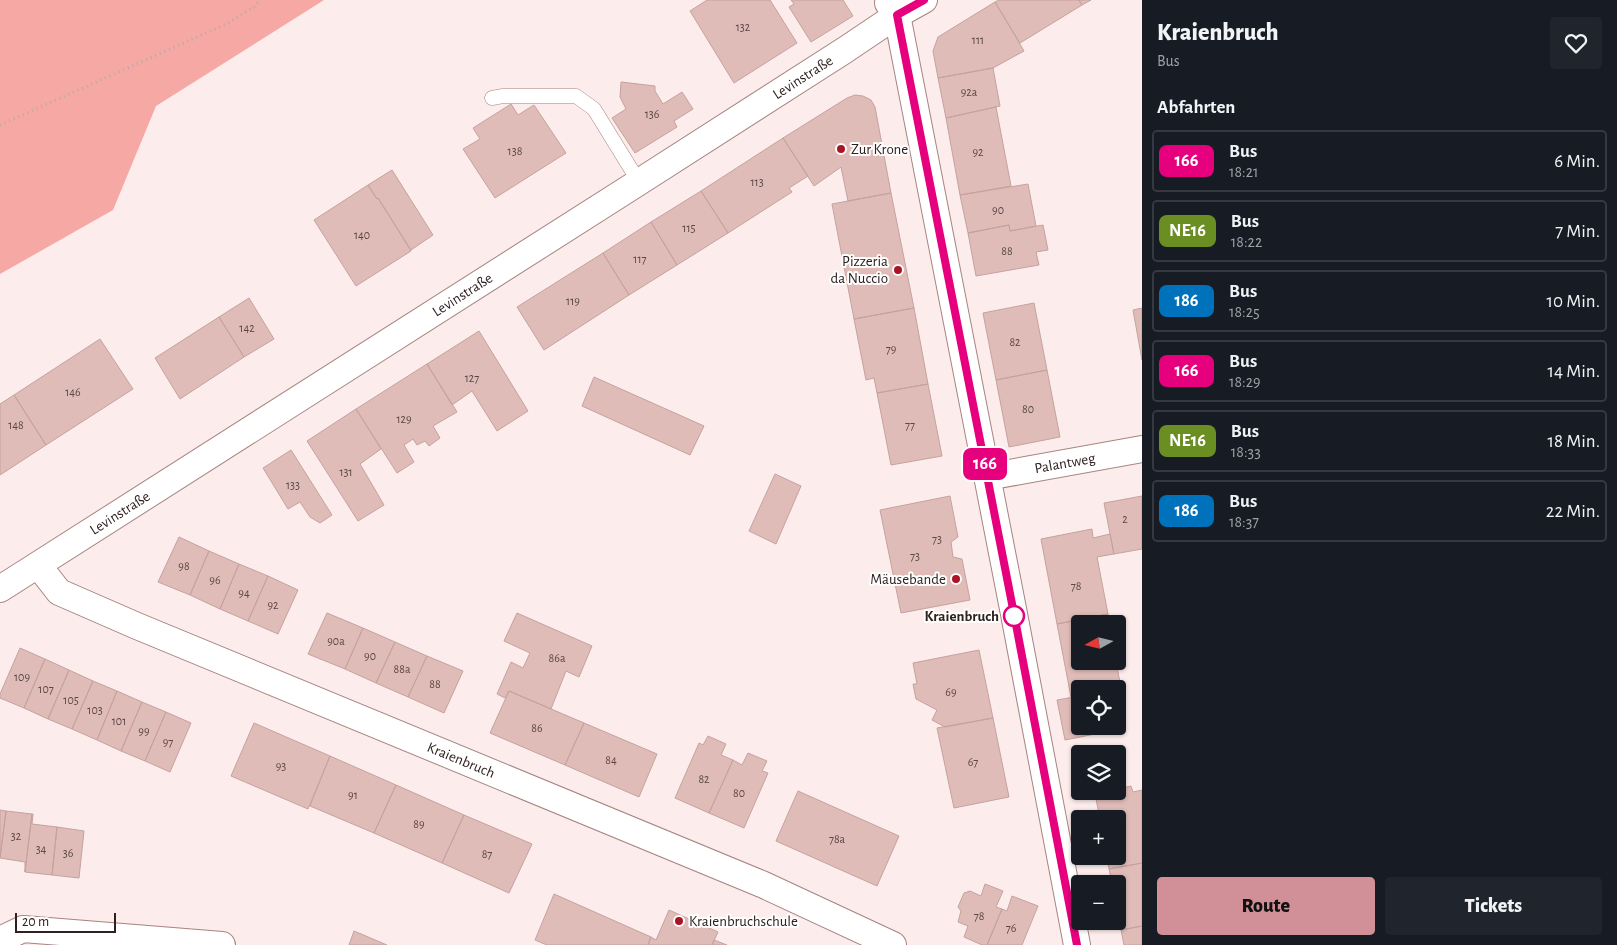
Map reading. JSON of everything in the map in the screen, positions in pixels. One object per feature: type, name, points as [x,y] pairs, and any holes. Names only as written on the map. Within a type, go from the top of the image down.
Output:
[{"type":"street","name":"Levinstraße","points":[[0,589],[828,61],[892,7],[924,0]]},
{"type":"street","points":[[892,7],[987,477],[1076,945]]},
{"type":"street","name":"Palantweg","points":[[987,477],[1142,449]]},
{"type":"street","name":"Kraienbruch","points":[[38,565],[59,592],[755,882],[893,945]]},
{"type":"street","points":[[0,940],[23,929],[222,945]]},
{"type":"lane","points":[[492,98],[503,96],[576,96],[594,109],[640,182]]},
{"type":"path","points":[[0,125],[226,24],[254,7],[260,0]]},
{"type":"shaded area","points":[[0,0],[324,0],[156,106],[113,210],[0,274]]},
{"type":"building","points":[[707,0],[770,0],[797,43],[734,83],[690,11]]},
{"type":"building","points":[[791,0],[843,0],[853,16],[811,42],[789,7],[794,4]]},
{"type":"building","points":[[999,0],[1079,0],[1082,5],[1020,43],[995,2]]},
{"type":"building","points":[[1079,0],[1091,0],[1082,5]]},
{"type":"building","points":[[995,2],[1024,51],[993,68],[938,78],[933,51],[938,37]]},
{"type":"building","points":[[993,68],[1000,106],[946,118],[938,78]]},
{"type":"building","points":[[621,82],[655,86],[655,91],[663,104],[682,92],[693,109],[674,121],[677,127],[635,153],[612,118],[626,109],[620,97]]},
{"type":"building","points":[[855,95],[871,100],[875,107],[891,193],[848,201],[841,167],[814,186],[783,138],[847,98]]},
{"type":"building","points":[[511,104],[518,115],[534,105],[566,153],[495,198],[463,149],[480,139],[473,128]]},
{"type":"building","points":[[996,107],[1011,186],[960,195],[946,118]]},
{"type":"building","points":[[783,138],[808,176],[789,188],[792,192],[728,233],[701,191]]},
{"type":"building","points":[[392,170],[433,235],[411,250],[368,185]]},
{"type":"building","points":[[1028,184],[1036,226],[1010,231],[1009,225],[968,233],[960,195]]},
{"type":"building","points":[[368,185],[411,251],[356,286],[314,220]]},
{"type":"building","points":[[701,191],[728,233],[677,265],[651,222]]},
{"type":"building","points":[[891,193],[914,308],[854,319],[832,204]]},
{"type":"building","points":[[651,222],[677,265],[629,295],[603,253]]},
{"type":"building","points":[[1009,225],[1010,231],[1043,225],[1048,250],[1036,252],[1039,265],[976,276],[968,233]]},
{"type":"building","points":[[603,253],[629,295],[544,350],[517,307]]},
{"type":"building","points":[[249,298],[274,339],[244,357],[219,317]]},
{"type":"building","points":[[1034,303],[1047,370],[996,380],[983,313]]},
{"type":"building","points":[[914,308],[928,384],[877,393],[874,378],[866,380],[854,319]]},
{"type":"building","points":[[1142,308],[1142,360],[1133,310]]},
{"type":"building","points":[[219,317],[244,357],[180,399],[155,358]]},
{"type":"building","points":[[479,331],[528,411],[497,431],[472,391],[452,405],[427,364]]},
{"type":"building","points":[[100,339],[133,389],[46,445],[14,395]]},
{"type":"building","points":[[427,364],[457,412],[433,426],[440,438],[429,446],[425,441],[417,445],[413,439],[404,445],[414,462],[397,473],[356,409]]},
{"type":"building","points":[[1047,370],[1060,437],[1009,447],[996,380]]},
{"type":"building","points":[[594,377],[704,426],[690,455],[582,406]]},
{"type":"building","points":[[928,384],[942,456],[891,465],[877,393]]},
{"type":"building","points":[[14,395],[46,445],[0,475],[0,404]]},
{"type":"building","points":[[356,409],[381,449],[360,464],[384,505],[358,521],[307,441]]},
{"type":"building","points":[[291,450],[332,515],[320,523],[310,517],[300,502],[288,509],[263,468]]},
{"type":"building","points":[[775,474],[801,486],[776,544],[749,531]]},
{"type":"building","points":[[950,496],[958,537],[951,542],[953,557],[962,559],[970,600],[901,613],[880,510]]},
{"type":"building","points":[[1142,496],[1142,549],[1114,554],[1104,503]]},
{"type":"building","points":[[1092,529],[1093,538],[1110,534],[1114,554],[1097,557],[1108,614],[1071,615],[1071,621],[1057,624],[1041,539]]},
{"type":"building","points":[[179,537],[209,551],[190,595],[158,582]]},
{"type":"building","points":[[209,551],[239,564],[220,609],[190,595]]},
{"type":"building","points":[[239,564],[268,576],[248,621],[220,609]]},
{"type":"building","points":[[268,576],[298,590],[278,634],[248,621]]},
{"type":"building","points":[[327,613],[363,628],[345,669],[308,654]]},
{"type":"building","points":[[517,613],[592,646],[579,677],[566,671],[551,709],[509,691],[505,698],[497,694],[511,662],[523,668],[530,653],[504,641]]},
{"type":"building","points":[[1071,621],[1071,670],[1118,670],[1120,680],[1071,680],[1071,697],[1057,624]]},
{"type":"building","points":[[363,628],[395,642],[376,683],[345,669]]},
{"type":"building","points":[[395,642],[427,656],[408,697],[376,683]]},
{"type":"building","points":[[20,648],[45,659],[24,708],[0,698]]},
{"type":"building","points":[[979,650],[993,718],[945,727],[932,720],[937,710],[916,699],[913,684],[917,684],[913,663]]},
{"type":"building","points":[[427,656],[463,671],[444,713],[408,697]]},
{"type":"building","points":[[45,659],[69,670],[48,719],[24,708]]},
{"type":"building","points":[[69,670],[93,681],[72,729],[48,719]]},
{"type":"building","points":[[93,681],[117,691],[97,740],[72,729]]},
{"type":"building","points":[[117,691],[142,702],[121,751],[97,740]]},
{"type":"building","points":[[509,691],[584,723],[565,765],[490,733]]},
{"type":"building","points":[[1071,698],[1071,735],[1090,735],[1065,740],[1057,700]]},
{"type":"building","points":[[142,702],[166,712],[145,761],[121,751]]},
{"type":"building","points":[[166,712],[191,723],[170,772],[145,761]]},
{"type":"building","points":[[993,718],[1009,797],[954,808],[937,728]]},
{"type":"building","points":[[254,723],[330,756],[308,809],[231,776]]},
{"type":"building","points":[[584,723],[657,754],[639,797],[565,765]]},
{"type":"building","points":[[708,736],[726,744],[721,755],[733,760],[709,813],[675,798],[699,743],[703,745]]},
{"type":"building","points":[[748,753],[767,761],[762,771],[768,773],[744,828],[709,813],[733,760],[742,765]]},
{"type":"building","points":[[330,756],[396,785],[374,833],[310,806]]},
{"type":"building","points":[[396,785],[464,815],[442,863],[374,833]]},
{"type":"building","points":[[1131,786],[1133,792],[1142,790],[1142,863],[1109,869],[1108,865],[1126,865],[1126,810],[1098,810],[1096,800],[1126,800],[1126,787]]},
{"type":"building","points":[[798,791],[899,836],[877,886],[776,841]]},
{"type":"building","points":[[0,810],[6,811],[0,858]]},
{"type":"building","points":[[6,811],[32,814],[25,872],[25,862],[0,858]]},
{"type":"building","points":[[32,814],[32,824],[57,827],[52,875],[25,872]]},
{"type":"building","points":[[464,815],[532,844],[509,893],[442,863]]},
{"type":"building","points":[[57,827],[84,831],[79,878],[52,875]]},
{"type":"building","points":[[1142,863],[1142,926],[1126,929],[1126,875],[1110,875],[1109,869]]},
{"type":"building","points":[[985,884],[1003,891],[996,907],[1002,909],[987,945],[982,945],[964,937],[968,926],[958,922],[961,911],[958,907],[964,893],[970,891],[981,896]]},
{"type":"building","points":[[554,894],[651,937],[648,945],[547,945],[535,940]]},
{"type":"building","points":[[1012,896],[1038,906],[1022,945],[987,945],[1002,909],[1007,911]]},
{"type":"building","name":"Kraienbruchschule","points":[[669,910],[718,932],[712,945],[648,945],[651,937],[656,940]]},
{"type":"building","points":[[1142,926],[1142,945],[1124,945],[1121,930]]},
{"type":"building","points":[[354,931],[387,945],[349,945]]},
{"type":"building","name":"Kraienbruchschule","points":[[714,940],[727,945],[712,945]]},
{"type":"bus line","name":"166","points":[[924,0],[897,15],[1077,945]]},
{"type":"place","name":"Zur Krone","points":[[841,149]]},
{"type":"place","name":"Pizzeria da Nuccio","points":[[898,270]]},
{"type":"place","name":"Mäusebande","points":[[956,579]]},
{"type":"place","name":"Kraienbruch","points":[[1014,616]]},
{"type":"place","name":"Kraienbruchschule","points":[[679,921]]}]
